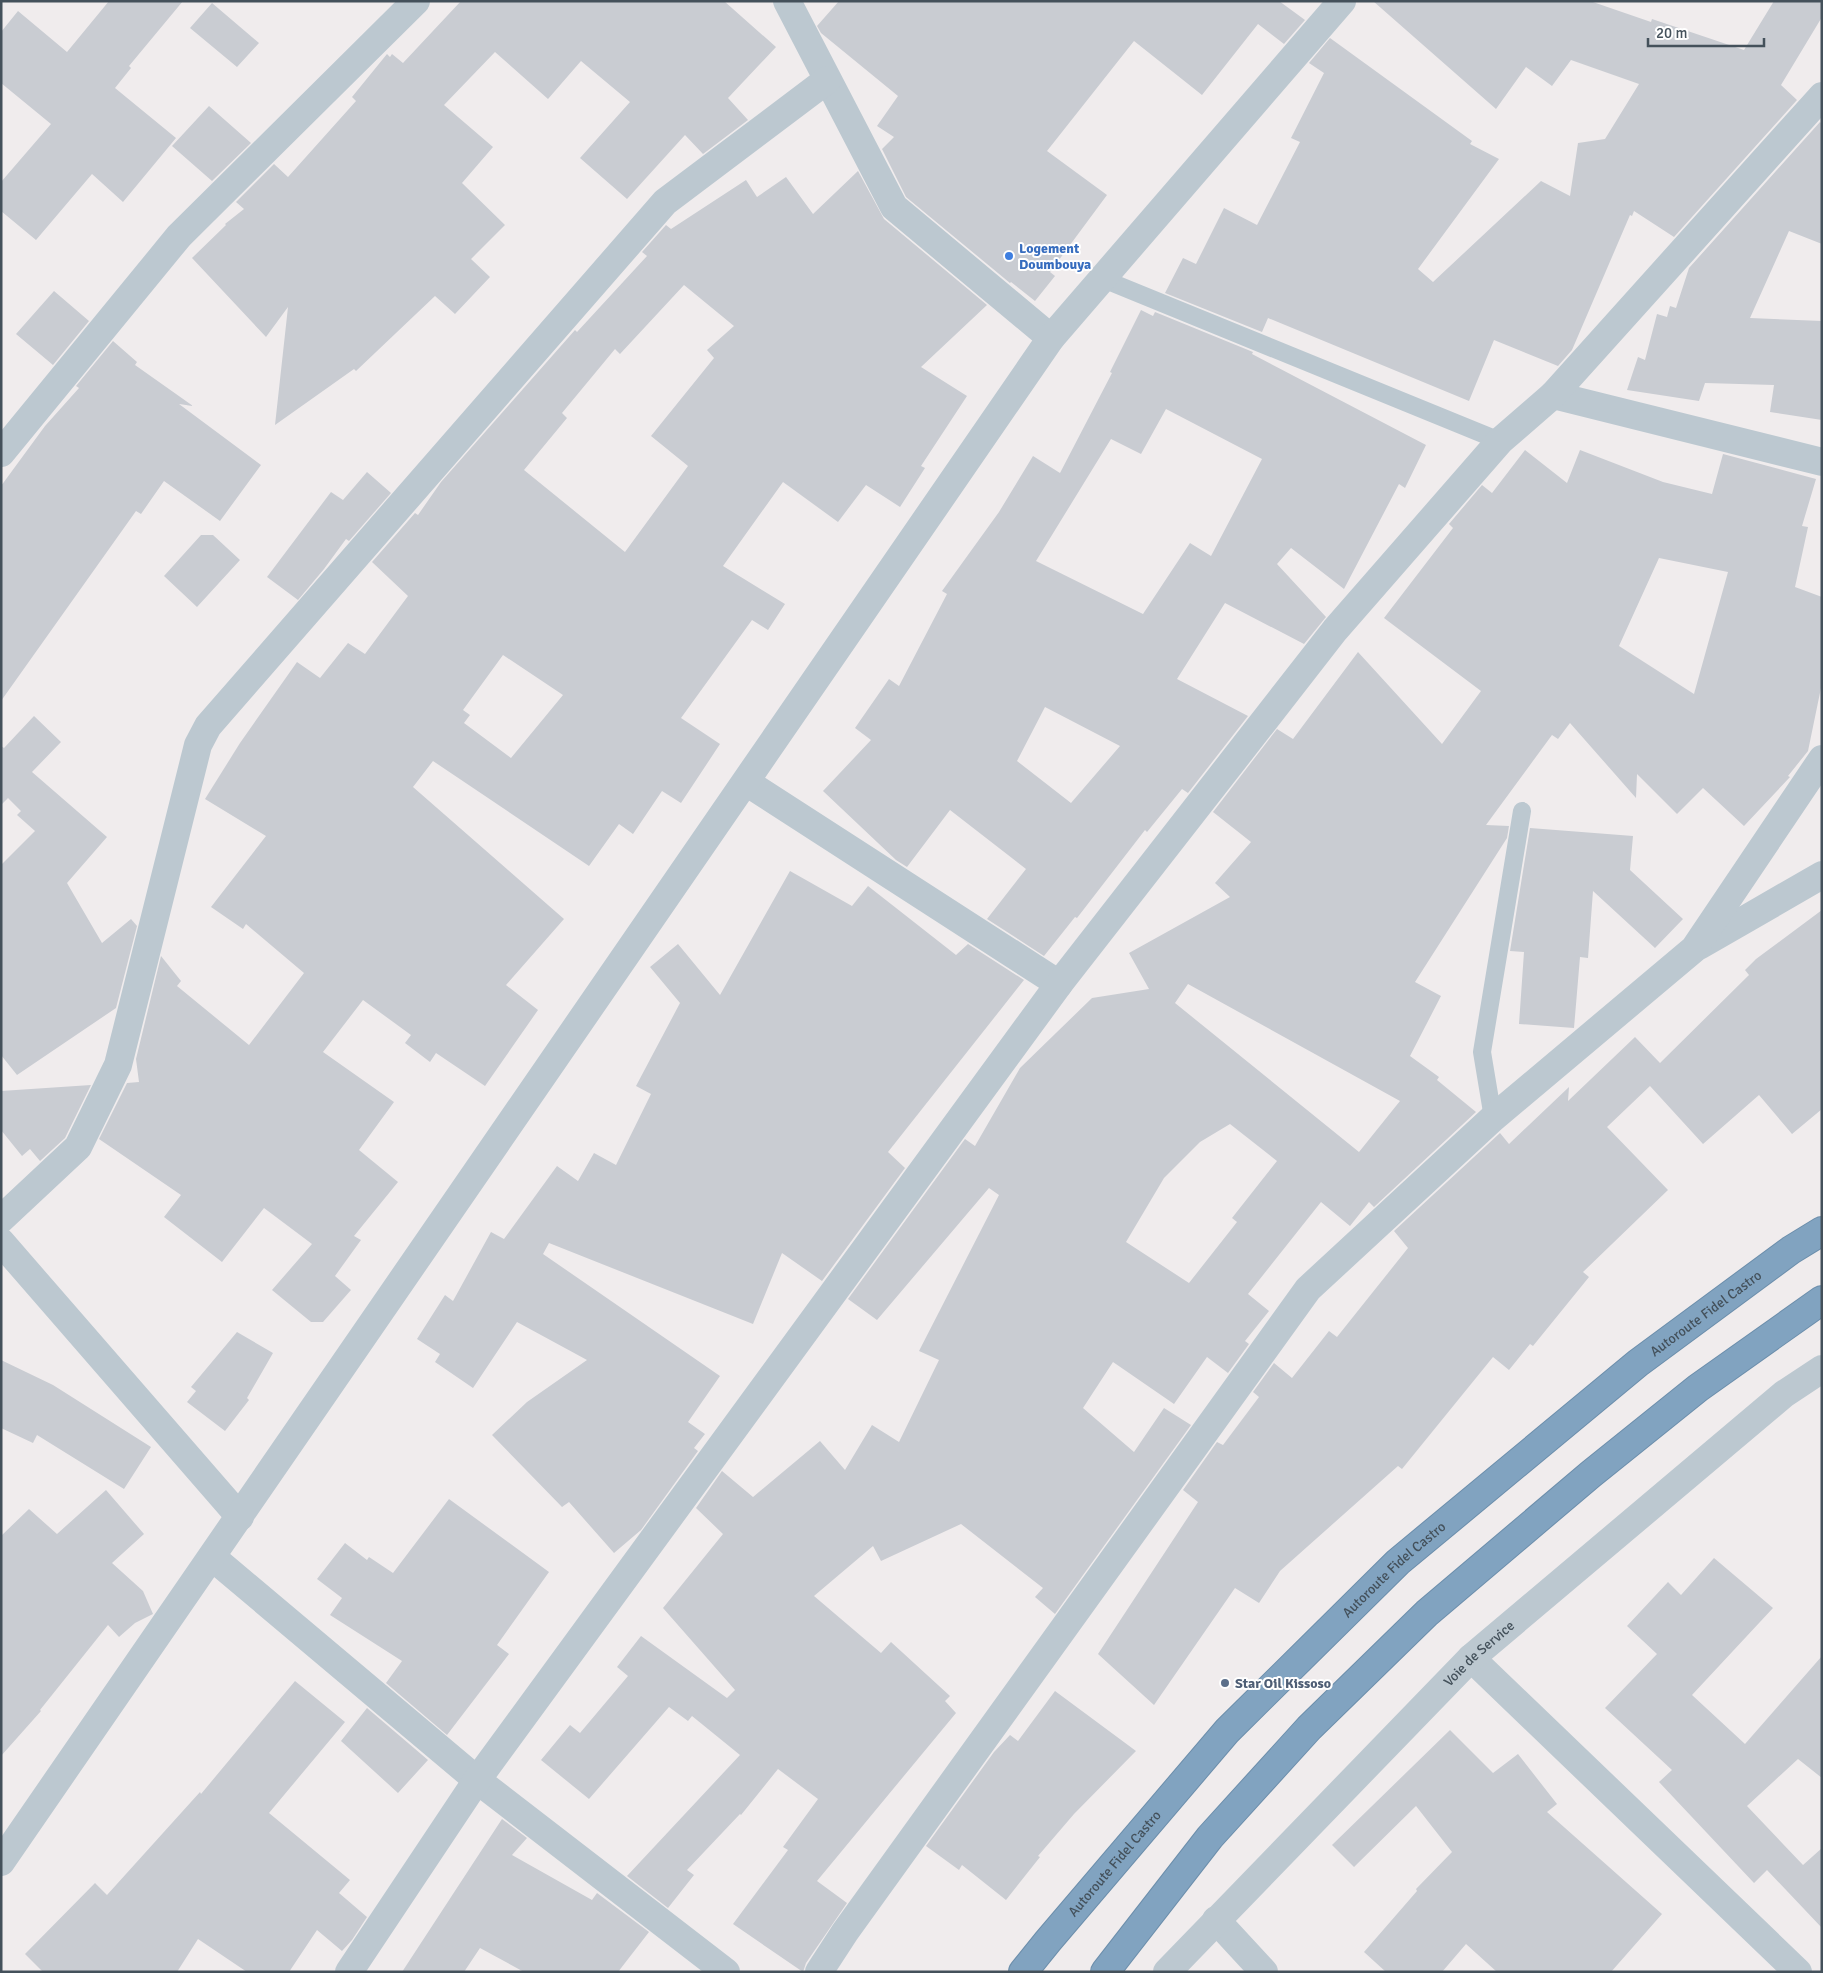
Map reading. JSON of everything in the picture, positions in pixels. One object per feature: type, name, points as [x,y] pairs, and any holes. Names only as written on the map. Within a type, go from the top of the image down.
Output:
[{"type":"highway","name":"Autoroute Fidel Castro","points":[[1024,1972],[1048,1941],[1227,1731],[1398,1562],[1638,1363],[1791,1250],[1822,1230]]},
{"type":"highway","points":[[1105,1972],[1210,1837],[1309,1728],[1427,1613],[1591,1474],[1698,1388],[1822,1300]]},
{"type":"street","points":[[1,453],[179,236],[416,1]]},
{"type":"street","points":[[787,1],[894,207],[1051,338]]},
{"type":"street","points":[[1,1862],[1051,338],[1342,1]]},
{"type":"street","points":[[1,1219],[78,1147],[118,1065],[198,745],[208,726],[665,202],[828,80]]},
{"type":"street","points":[[348,1972],[477,1780],[1059,984],[1335,630],[1500,441],[1553,395],[1822,96]]},
{"type":"street","points":[[1553,395],[1822,462]]},
{"type":"street","points":[[1694,949],[1822,759]]},
{"type":"street","points":[[746,782],[1059,984]]},
{"type":"street","points":[[819,1972],[851,1924],[1308,1288],[1493,1118],[1694,949],[1822,875]]},
{"type":"street","points":[[1,1242],[240,1516]]},
{"type":"street","name":"Voie de Service","points":[[1167,1972],[1471,1658],[1784,1394],[1822,1369]]},
{"type":"street","points":[[212,1557],[477,1780],[726,1972]]},
{"type":"street","points":[[1471,1658],[1798,1972]]},
{"type":"street","points":[[1216,1920],[1264,1972]]},
{"type":"lane","points":[[1103,279],[1500,441]]},
{"type":"lane","points":[[1493,1118],[1482,1052],[1522,811]]},
{"type":"building","points":[[109,1],[183,1],[129,66],[131,68],[115,88],[176,138],[123,202],[92,174],[36,240],[1,211],[1,182],[51,124],[1,83],[1,32],[18,11],[67,52]]},
{"type":"building","points":[[461,1],[724,1],[776,47],[728,98],[748,120],[703,154],[685,135],[627,199],[580,158],[630,102],[581,61],[548,99],[495,52],[444,105],[493,147],[462,183],[505,225],[471,259],[490,277],[455,314],[435,296],[356,371],[354,369],[275,425],[288,307],[266,337],[192,258],[225,224],[244,209],[236,202],[274,164],[288,177],[356,101],[352,97],[387,54],[390,57],[392,54],[403,63]]},
{"type":"building","points":[[839,1],[1279,1],[1305,20],[1284,44],[1258,24],[1202,95],[1134,41],[1047,151],[1107,195],[1050,272],[1055,276],[1035,301],[1010,283],[906,197],[882,149],[894,137],[877,126],[898,96],[821,33],[817,26]]},
{"type":"building","points":[[1373,1],[1590,1],[1651,22],[1652,19],[1744,50],[1774,1],[1822,1],[1822,17],[1781,85],[1797,100],[1674,237],[1634,211],[1632,216],[1630,215],[1572,350],[1558,366],[1494,340],[1469,401],[1268,318],[1262,332],[1165,293],[1183,258],[1196,264],[1224,208],[1257,225],[1300,142],[1291,138],[1324,73],[1309,63],[1330,38],[1472,141],[1470,144],[1499,159],[1418,269],[1433,282],[1541,181],[1570,196],[1578,143],[1605,139],[1639,84],[1571,60],[1552,86],[1526,67],[1496,109]]},
{"type":"building","points":[[212,3],[259,43],[237,67],[190,28]]},
{"type":"building","points":[[209,106],[251,143],[212,181],[172,146]]},
{"type":"building","points":[[1820,122],[1822,124],[1822,244],[1789,231],[1750,318],[1822,321],[1822,420],[1770,412],[1774,385],[1705,383],[1699,401],[1627,390],[1638,357],[1645,360],[1657,314],[1667,317],[1670,306],[1676,308],[1689,268]]},
{"type":"building","points":[[858,171],[884,219],[987,305],[921,367],[967,396],[921,466],[925,468],[900,507],[866,485],[838,522],[783,482],[723,566],[785,604],[768,630],[752,620],[681,718],[720,744],[681,803],[662,791],[633,834],[619,824],[589,866],[433,761],[413,787],[564,919],[506,985],[538,1010],[485,1086],[436,1053],[430,1062],[405,1043],[411,1035],[363,1000],[323,1052],[394,1102],[359,1150],[398,1182],[354,1236],[361,1240],[335,1276],[351,1290],[323,1322],[311,1322],[272,1290],[312,1244],[264,1208],[222,1262],[164,1217],[181,1195],[99,1139],[127,1083],[139,1082],[136,1059],[161,956],[181,981],[177,986],[249,1045],[304,973],[246,924],[243,929],[211,907],[266,836],[205,799],[240,743],[297,662],[320,678],[348,643],[365,654],[408,596],[372,562],[415,513],[418,515],[441,482],[575,330],[577,332],[647,256],[642,252],[666,225],[671,229],[746,180],[757,197],[786,177],[813,214]],"holes":[[[684,285],[734,326],[707,350],[714,358],[651,436],[688,466],[625,552],[524,470],[567,418],[562,413],[615,349],[620,354]],[[503,655],[563,695],[511,758],[464,723],[470,715],[463,710]]]},
{"type":"building","points":[[54,291],[89,321],[53,365],[16,334]]},
{"type":"building","points":[[1141,310],[1153,316],[1155,312],[1253,352],[1252,354],[1426,445],[1405,488],[1399,484],[1344,589],[1291,548],[1277,564],[1326,617],[1304,644],[1225,603],[1177,679],[1248,716],[1188,793],[1182,789],[1147,832],[1145,830],[1077,918],[1075,917],[1044,956],[987,919],[1026,869],[950,810],[907,867],[896,860],[823,791],[871,740],[855,728],[889,679],[899,686],[947,594],[942,591],[999,512],[1033,456],[1060,473],[1112,373],[1110,372]],"holes":[[[1166,409],[1262,459],[1211,556],[1190,543],[1143,614],[1036,561],[1111,439],[1141,454]],[[1045,707],[1120,746],[1071,803],[1017,761]]]},
{"type":"building","points":[[113,341],[137,362],[135,365],[193,406],[179,404],[261,465],[220,521],[164,481],[141,514],[136,511],[1,701],[1,486],[45,426],[79,388],[76,386]]},
{"type":"building","points":[[1525,450],[1567,483],[1580,450],[1663,482],[1712,494],[1723,454],[1816,479],[1802,526],[1808,527],[1795,587],[1822,597],[1822,683],[1808,751],[1788,776],[1790,777],[1744,826],[1703,788],[1677,814],[1637,774],[1636,798],[1570,723],[1558,739],[1552,735],[1486,825],[1509,826],[1507,838],[1415,982],[1441,996],[1410,1056],[1439,1077],[1437,1080],[1476,1112],[1374,1207],[1369,1202],[1350,1226],[1321,1202],[1248,1294],[1269,1311],[1245,1341],[1249,1344],[1228,1373],[1207,1357],[1174,1404],[1113,1362],[1083,1408],[1134,1452],[1164,1408],[1191,1425],[1055,1614],[1035,1597],[1043,1588],[961,1524],[881,1561],[873,1546],[814,1596],[881,1653],[891,1642],[950,1696],[945,1701],[956,1713],[817,1881],[847,1903],[806,1963],[803,1972],[733,1924],[788,1850],[783,1847],[818,1799],[778,1769],[741,1815],[687,1870],[694,1875],[668,1908],[627,1876],[740,1755],[692,1716],[688,1721],[669,1707],[589,1799],[541,1760],[570,1725],[580,1733],[628,1676],[617,1667],[641,1636],[727,1698],[735,1690],[663,1608],[723,1534],[696,1508],[722,1471],[753,1497],[820,1441],[845,1470],[872,1425],[899,1442],[939,1360],[919,1351],[999,1195],[989,1188],[877,1320],[848,1299],[965,1139],[975,1146],[1020,1068],[1092,998],[1149,989],[1129,953],[1230,897],[1215,883],[1251,842],[1213,812],[1277,729],[1293,739],[1358,652],[1442,744],[1481,691],[1384,618],[1453,528],[1449,524],[1482,485],[1492,493]],"holes":[[[1659,558],[1728,572],[1694,694],[1619,646]],[[1188,984],[1400,1101],[1359,1152],[1175,1003]],[[1230,1124],[1277,1161],[1232,1218],[1237,1222],[1189,1283],[1126,1242],[1164,1178],[1200,1142]]]},
{"type":"building","points":[[367,472],[391,493],[349,541],[346,539],[298,600],[267,577],[331,492],[343,500]]},
{"type":"building","points":[[201,535],[213,535],[240,560],[197,607],[164,576]]},
{"type":"building","points":[[34,716],[61,742],[32,772],[107,837],[67,883],[102,943],[131,919],[137,926],[116,1008],[17,1075],[1,1055],[1,865],[35,831],[17,815],[21,811],[8,798],[1,805],[1,746],[4,748]]},
{"type":"building","points":[[1530,828],[1633,836],[1630,870],[1683,919],[1655,948],[1593,891],[1588,958],[1580,957],[1574,1028],[1519,1024],[1524,952],[1510,951]]},
{"type":"building","points":[[790,871],[852,906],[868,886],[956,955],[968,944],[1024,980],[888,1152],[905,1168],[822,1281],[782,1253],[753,1324],[549,1243],[543,1254],[720,1376],[688,1422],[705,1434],[694,1448],[698,1451],[641,1530],[614,1553],[569,1502],[562,1507],[492,1435],[527,1402],[587,1360],[517,1322],[473,1388],[435,1362],[440,1354],[417,1339],[445,1295],[453,1301],[491,1232],[504,1239],[557,1166],[578,1181],[594,1153],[616,1165],[651,1094],[636,1086],[680,1003],[650,967],[678,944],[720,995]]},
{"type":"building","points":[[1822,910],[1822,1109],[1792,1134],[1759,1095],[1703,1144],[1650,1086],[1607,1127],[1668,1190],[1583,1272],[1589,1277],[1533,1346],[1530,1344],[1509,1370],[1493,1357],[1402,1469],[1398,1466],[1280,1571],[1259,1603],[1235,1588],[1154,1705],[1098,1654],[1198,1502],[1183,1490],[1217,1442],[1223,1445],[1259,1397],[1253,1392],[1274,1363],[1292,1378],[1329,1331],[1337,1337],[1408,1248],[1394,1231],[1500,1133],[1509,1144],[1569,1087],[1568,1101],[1635,1037],[1660,1063],[1749,975],[1745,970],[1756,959]]},
{"type":"building","points":[[91,1085],[65,1138],[40,1161],[30,1149],[22,1156],[1,1130],[1,1091]]},
{"type":"building","points":[[237,1332],[273,1353],[247,1398],[249,1400],[225,1431],[187,1402],[196,1391],[191,1387]]},
{"type":"building","points":[[1,1360],[53,1385],[151,1447],[124,1489],[37,1435],[33,1443],[1,1428]]},
{"type":"building","points":[[106,1490],[144,1534],[112,1563],[143,1591],[153,1614],[135,1623],[119,1637],[108,1625],[41,1711],[1,1756],[1,1536],[29,1509],[57,1534]]},
{"type":"building","points":[[449,1499],[549,1572],[497,1645],[509,1654],[447,1735],[386,1683],[402,1661],[330,1615],[342,1598],[317,1579],[345,1543],[367,1560],[369,1557],[393,1573]]},
{"type":"building","points":[[1714,1558],[1773,1608],[1692,1695],[1745,1744],[1822,1656],[1822,1778],[1798,1759],[1747,1806],[1803,1865],[1822,1848],[1822,1928],[1767,1870],[1754,1883],[1659,1782],[1672,1770],[1605,1708],[1657,1654],[1627,1626],[1668,1582],[1681,1595]]},
{"type":"building","points":[[295,1681],[345,1722],[269,1813],[350,1880],[339,1893],[367,1917],[352,1940],[342,1951],[317,1930],[289,1972],[247,1972],[198,1939],[177,1972],[43,1972],[25,1954],[95,1883],[107,1895],[200,1792],[201,1794]]},
{"type":"building","points":[[1055,1691],[1136,1751],[1074,1814],[1038,1856],[1040,1857],[1006,1900],[962,1865],[959,1870],[926,1846],[994,1752],[1010,1735],[1018,1741]]},
{"type":"building","points":[[367,1708],[428,1760],[398,1793],[341,1741]]},
{"type":"building","points":[[1450,1730],[1493,1773],[1518,1754],[1557,1804],[1547,1812],[1662,1914],[1611,1972],[1497,1972],[1466,1944],[1442,1972],[1386,1972],[1364,1952],[1417,1891],[1416,1889],[1452,1852],[1416,1806],[1354,1867],[1332,1845]]},
{"type":"building","points":[[502,1819],[527,1838],[512,1855],[592,1900],[597,1893],[649,1932],[618,1972],[524,1972],[480,1948],[464,1972],[402,1972]]},
{"type":"place","name":"Logement Doumbouya","points":[[1009,256]]},
{"type":"place","name":"Star Oil Kissoso","points":[[1225,1683]]}]
